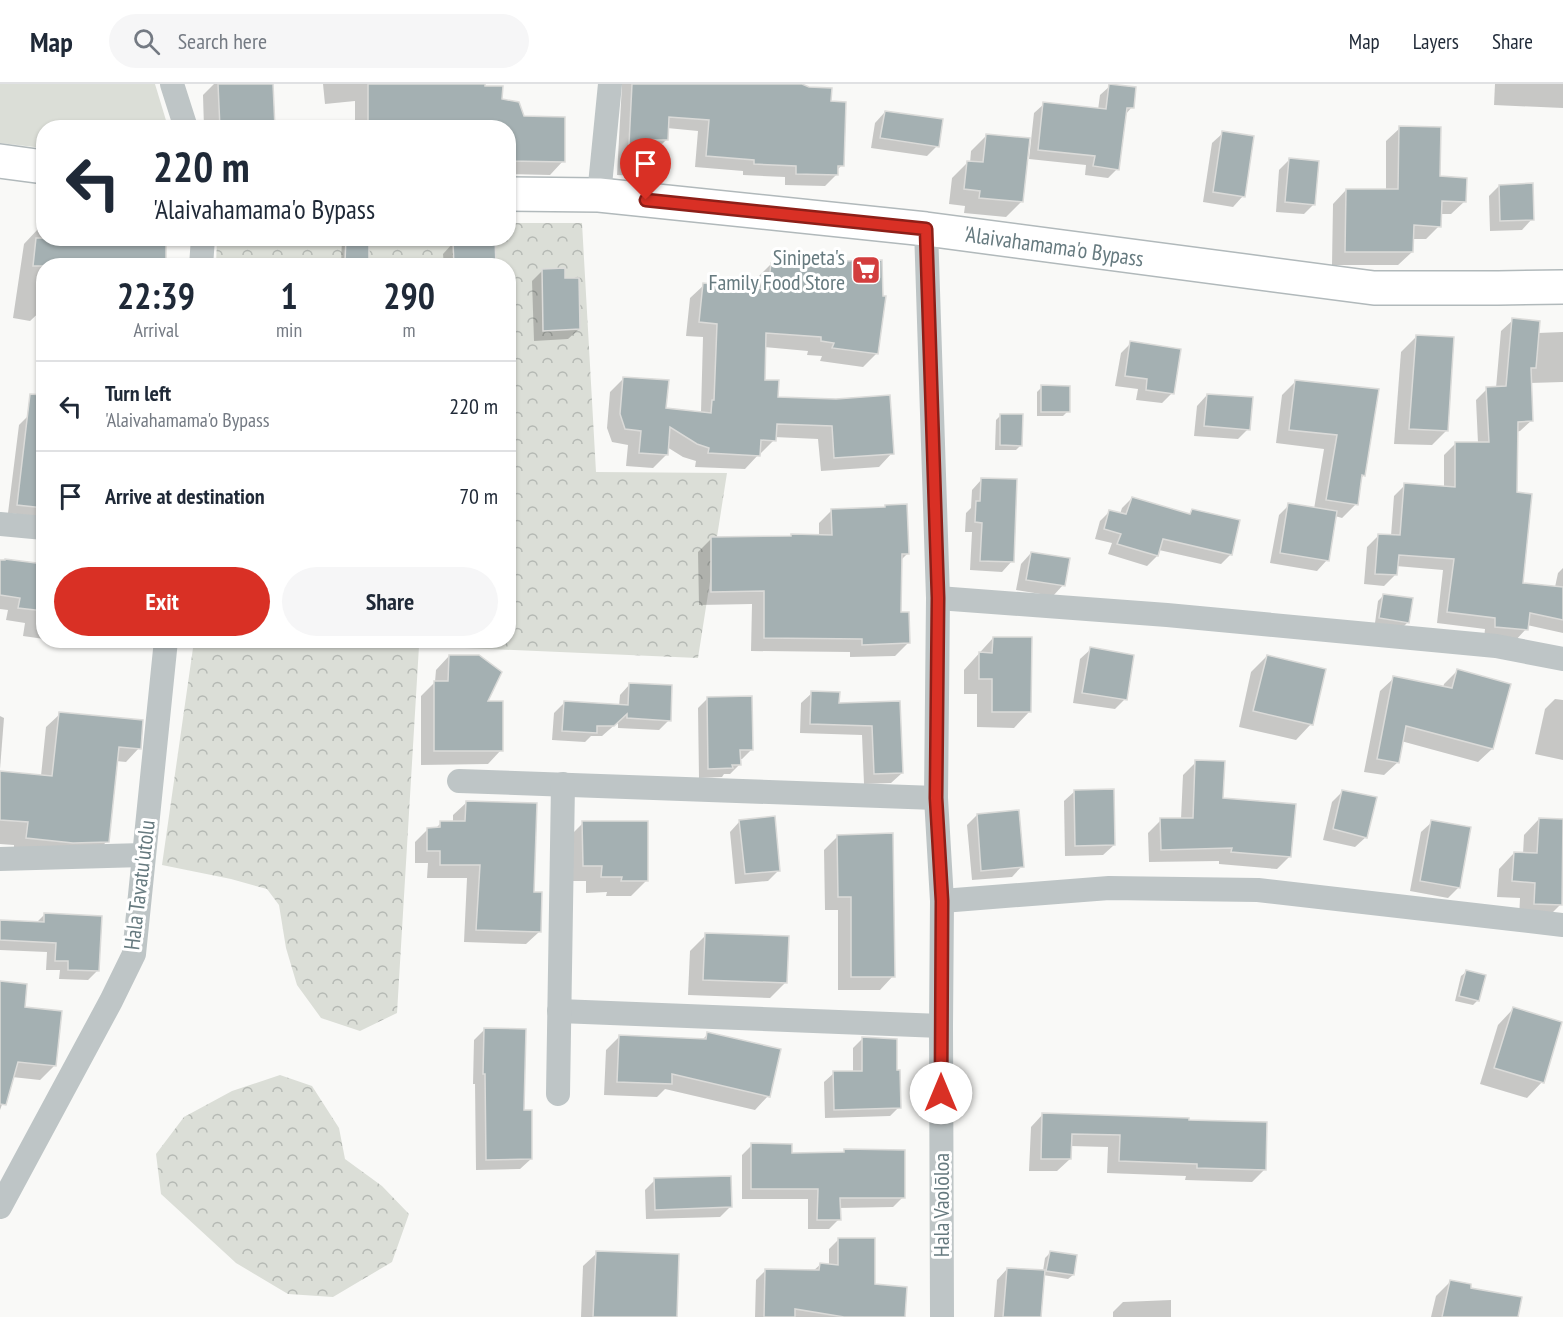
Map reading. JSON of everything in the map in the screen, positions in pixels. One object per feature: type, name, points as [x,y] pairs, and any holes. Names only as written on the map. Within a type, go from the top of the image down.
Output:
[{"type":"main road","points":[[0,161],[36,166]]},
{"type":"main road","name":"'Alaivahamama'o Bypass","points":[[516,194],[600,195],[926,229],[1374,288],[1563,287]]},
{"type":"street","points":[[172,84],[183,120]]},
{"type":"street","points":[[600,195],[610,84]]},
{"type":"street","name":"Hala Vaolōloa","points":[[926,229],[938,598],[936,798],[942,901],[942,1317]]},
{"type":"street","points":[[0,524],[36,527]]},
{"type":"street","points":[[938,598],[1167,615],[1496,646],[1563,659]]},
{"type":"street","name":"Hala Tavatu'utolu","points":[[0,1206],[134,954],[165,648]]},
{"type":"street","points":[[459,780],[936,798]]},
{"type":"street","points":[[558,1094],[563,784]]},
{"type":"street","points":[[0,860],[143,855]]},
{"type":"street","points":[[942,901],[1109,888],[1258,890],[1563,925]]},
{"type":"street","points":[[560,1011],[941,1026]]},
{"type":"green space","points":[[0,84],[155,84],[166,120],[36,120],[36,147],[0,143]]},
{"type":"green space","points":[[516,223],[582,223],[596,472],[727,473],[698,658],[466,648],[516,648],[516,258],[216,258],[217,246],[516,246]]},
{"type":"green space","points":[[193,648],[419,648],[397,1013],[360,1031],[321,1018],[297,985],[286,948],[279,905],[267,889],[162,865]]},
{"type":"green space","points":[[280,1075],[312,1086],[339,1128],[345,1159],[382,1186],[409,1214],[392,1262],[333,1297],[288,1294],[236,1263],[161,1194],[156,1154],[184,1117],[232,1091]]},
{"type":"building","points":[[218,84],[273,84],[275,120],[220,120]]},
{"type":"building","points":[[368,84],[503,86],[502,99],[519,102],[524,116],[565,117],[565,162],[516,161],[516,120],[368,120]]},
{"type":"building","points":[[632,84],[802,84],[809,87],[832,88],[831,101],[846,102],[844,166],[838,166],[838,175],[796,174],[796,166],[754,164],[754,160],[706,156],[709,120],[669,117],[668,140],[651,140],[649,165],[628,164]]},
{"type":"building","points":[[1109,84],[1136,87],[1134,108],[1127,108],[1119,170],[1093,166],[1095,156],[1038,150],[1043,102],[1106,109]]},
{"type":"building","points":[[885,111],[943,119],[939,147],[880,138]]},
{"type":"building","points":[[1399,126],[1441,127],[1440,176],[1467,178],[1466,202],[1442,201],[1441,227],[1414,225],[1413,252],[1345,252],[1346,189],[1398,189]]},
{"type":"building","points":[[1222,131],[1254,136],[1245,197],[1213,192]]},
{"type":"building","points":[[986,134],[1030,138],[1023,202],[979,198],[980,191],[964,189],[967,161],[983,162]]},
{"type":"building","points":[[1289,158],[1319,161],[1315,205],[1285,202]]},
{"type":"building","points":[[1533,183],[1534,220],[1500,221],[1499,185]]},
{"type":"building","points":[[36,238],[36,246],[166,246],[166,258],[36,258],[36,266],[33,266]]},
{"type":"building","points":[[346,246],[369,246],[369,258],[345,258]]},
{"type":"building","points":[[453,246],[495,246],[496,258],[454,258]]},
{"type":"building","points":[[842,258],[842,261],[882,260],[883,296],[886,296],[878,354],[832,348],[834,343],[821,341],[821,337],[766,333],[765,380],[779,380],[778,397],[836,399],[890,395],[894,454],[834,458],[832,426],[777,424],[776,441],[761,440],[760,456],[708,453],[709,448],[697,444],[670,427],[668,455],[639,453],[641,431],[625,429],[620,414],[623,377],[669,380],[666,408],[711,413],[712,400],[714,400],[717,324],[699,322],[703,283],[768,289],[771,263],[800,266],[800,259]]},
{"type":"building","points":[[565,268],[565,278],[579,278],[580,329],[543,331],[542,269]]},
{"type":"building","points":[[1512,318],[1540,321],[1536,368],[1531,368],[1533,421],[1518,422],[1517,492],[1532,494],[1523,583],[1563,587],[1563,620],[1530,613],[1528,630],[1495,627],[1495,618],[1447,612],[1454,559],[1399,555],[1397,575],[1375,574],[1378,534],[1400,535],[1404,483],[1455,487],[1455,442],[1489,442],[1486,387],[1506,386]]},
{"type":"building","points":[[1416,335],[1454,337],[1448,431],[1409,429]]},
{"type":"building","points":[[1130,341],[1181,349],[1174,394],[1146,390],[1147,379],[1125,376]]},
{"type":"building","points":[[1295,380],[1379,389],[1358,505],[1326,500],[1337,435],[1289,430]]},
{"type":"building","points":[[1041,385],[1070,386],[1070,412],[1041,412]]},
{"type":"building","points":[[30,394],[36,394],[36,507],[17,505]]},
{"type":"building","points":[[1207,394],[1253,397],[1250,430],[1204,426]]},
{"type":"building","points":[[1000,414],[1023,414],[1022,446],[1000,445]]},
{"type":"building","points":[[981,478],[1017,479],[1014,562],[980,561],[982,523],[975,522],[976,501],[980,501]]},
{"type":"building","points":[[1132,497],[1190,514],[1192,509],[1240,520],[1232,555],[1163,539],[1158,556],[1117,544],[1121,534],[1104,529],[1109,510],[1126,514]]},
{"type":"building","points":[[1288,503],[1337,511],[1329,561],[1280,553]]},
{"type":"building","points":[[907,504],[909,554],[902,554],[901,612],[909,612],[910,643],[862,645],[862,639],[764,638],[764,591],[711,592],[711,537],[832,535],[831,509]]},
{"type":"building","points":[[1031,552],[1070,558],[1065,586],[1026,580]]},
{"type":"building","points":[[0,560],[36,563],[36,610],[18,608],[20,598],[0,595]]},
{"type":"building","points":[[1383,594],[1413,598],[1409,623],[1379,618]]},
{"type":"building","points":[[993,637],[1032,637],[1031,712],[992,712],[992,679],[979,679],[979,652],[992,653]]},
{"type":"building","points":[[1090,647],[1134,655],[1127,700],[1082,693]]},
{"type":"building","points":[[449,655],[479,655],[502,672],[488,701],[503,701],[503,751],[434,751],[434,681],[448,681]]},
{"type":"building","points":[[1267,655],[1326,669],[1313,725],[1253,711]]},
{"type":"building","points":[[1457,669],[1511,684],[1493,749],[1406,726],[1399,763],[1377,759],[1393,676],[1452,688]]},
{"type":"building","points":[[629,683],[672,685],[671,721],[627,718],[627,714],[614,726],[597,726],[597,733],[562,731],[564,701],[628,705]]},
{"type":"building","points":[[811,691],[840,692],[839,703],[900,701],[903,773],[874,774],[872,726],[810,724]]},
{"type":"building","points":[[752,696],[753,750],[740,750],[741,765],[732,765],[733,768],[708,769],[707,697]]},
{"type":"building","points":[[59,712],[143,720],[141,749],[119,747],[109,842],[73,843],[26,838],[28,822],[0,820],[0,771],[52,776]]},
{"type":"building","points":[[1195,760],[1225,761],[1223,798],[1296,804],[1291,857],[1231,852],[1232,848],[1161,850],[1160,818],[1193,818]]},
{"type":"building","points":[[1114,789],[1115,845],[1075,846],[1074,790]]},
{"type":"building","points":[[1342,790],[1377,797],[1367,838],[1333,829]]},
{"type":"building","points":[[466,801],[537,803],[534,892],[542,892],[541,932],[476,930],[480,865],[440,865],[440,851],[427,851],[427,828],[440,827],[440,821],[465,821]]},
{"type":"building","points":[[1019,810],[1024,867],[981,871],[977,814]]},
{"type":"building","points":[[775,816],[780,871],[745,874],[739,820]]},
{"type":"building","points":[[1539,818],[1563,819],[1562,905],[1534,904],[1535,883],[1512,881],[1514,852],[1537,853]]},
{"type":"building","points":[[1431,820],[1471,827],[1460,888],[1420,881]]},
{"type":"building","points":[[582,821],[648,821],[648,881],[621,881],[622,877],[601,877],[602,866],[583,866]]},
{"type":"building","points":[[893,833],[895,977],[851,977],[851,897],[838,897],[837,835]]},
{"type":"building","points":[[44,913],[102,916],[99,971],[68,970],[68,961],[55,961],[56,943],[0,940],[0,920],[44,922]]},
{"type":"building","points":[[705,933],[789,936],[787,983],[703,980]]},
{"type":"building","points":[[1466,970],[1486,975],[1479,1001],[1459,996]]},
{"type":"building","points":[[0,981],[27,984],[25,1007],[62,1011],[56,1066],[18,1062],[6,1105],[0,1104]]},
{"type":"building","points":[[1513,1007],[1562,1022],[1544,1083],[1494,1068]]},
{"type":"building","points":[[484,1028],[526,1029],[524,1110],[532,1110],[532,1159],[486,1160]]},
{"type":"building","points":[[707,1032],[781,1049],[770,1097],[672,1074],[672,1084],[617,1082],[619,1035],[706,1039]]},
{"type":"building","points":[[862,1037],[897,1039],[901,1108],[834,1110],[833,1071],[862,1071]]},
{"type":"building","points":[[1042,1113],[1267,1122],[1266,1170],[1197,1168],[1197,1164],[1119,1161],[1120,1135],[1072,1134],[1071,1159],[1041,1159]]},
{"type":"building","points":[[751,1143],[792,1144],[792,1153],[844,1152],[844,1149],[905,1150],[905,1198],[840,1198],[841,1220],[817,1220],[818,1189],[751,1189]]},
{"type":"building","points":[[731,1176],[732,1207],[655,1210],[654,1178]]},
{"type":"building","points":[[838,1238],[875,1238],[875,1284],[907,1287],[905,1317],[844,1317],[795,1309],[795,1317],[764,1317],[765,1269],[819,1270],[820,1263],[838,1265]]},
{"type":"building","points":[[596,1251],[679,1254],[677,1317],[593,1317]]},
{"type":"building","points":[[1050,1251],[1077,1255],[1074,1275],[1046,1271]]},
{"type":"building","points":[[1007,1268],[1045,1270],[1041,1317],[1003,1317]]},
{"type":"building","points":[[1450,1280],[1471,1284],[1471,1288],[1522,1297],[1518,1317],[1442,1317]]},
{"type":"place","name":"Sinipeta's Family Food Store","points":[[866,270]]},
{"type":"route","points":[[646,200],[926,229],[938,598],[936,798],[942,901],[941,1093]]}]
